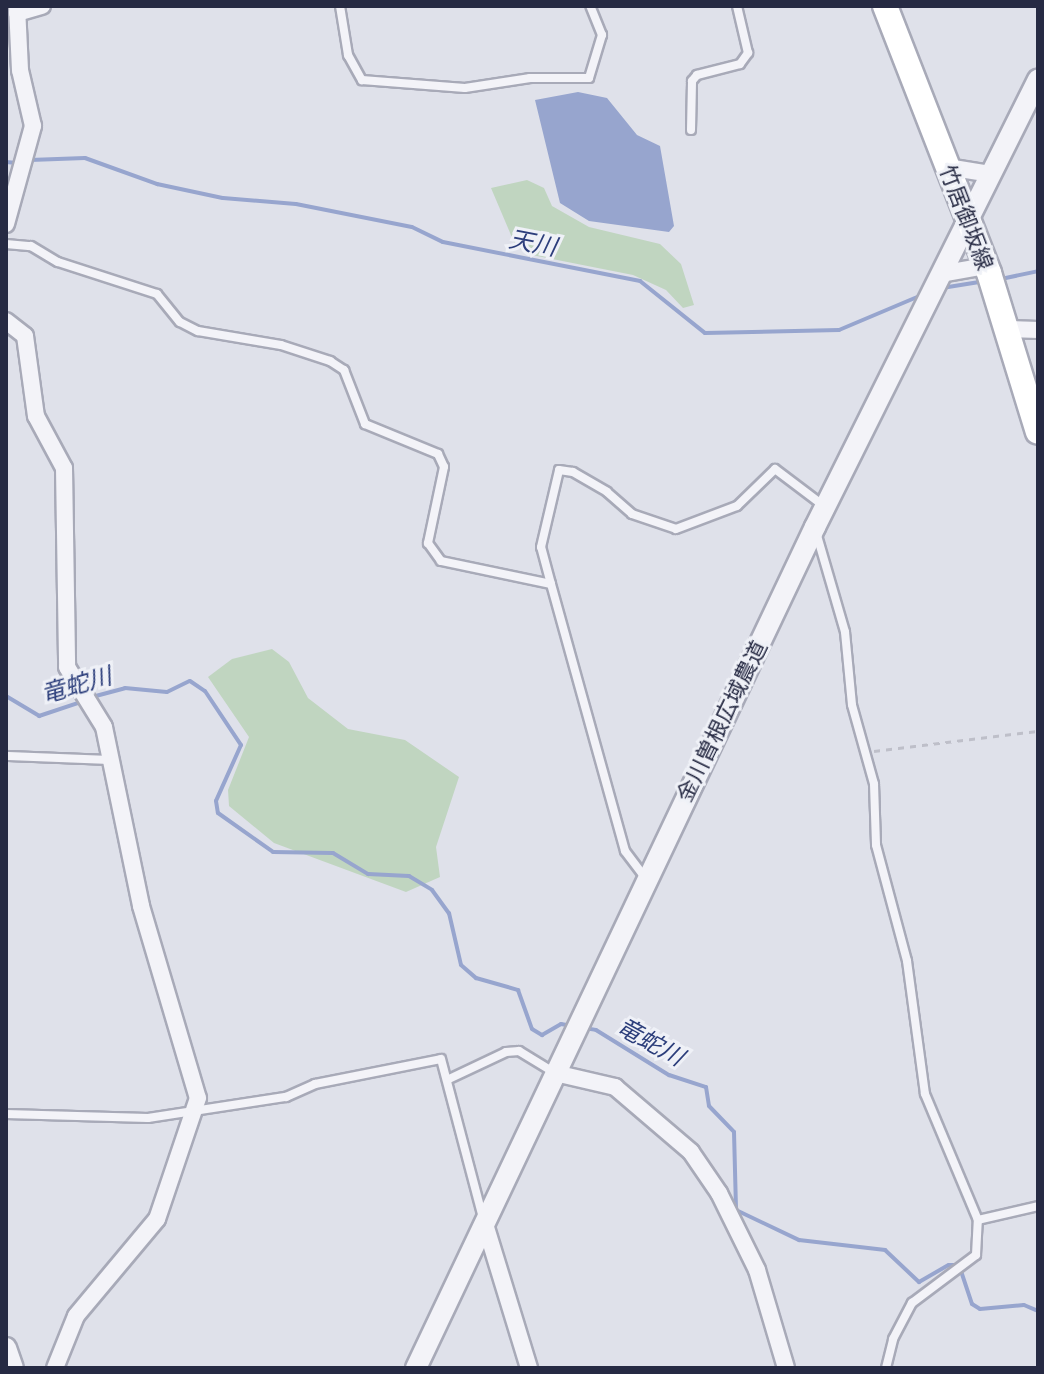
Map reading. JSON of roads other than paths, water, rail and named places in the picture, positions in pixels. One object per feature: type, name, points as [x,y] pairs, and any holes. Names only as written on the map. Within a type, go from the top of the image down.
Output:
[{"type":"main road","name":"竹居御坂線","points":[[885,6],[991,278],[1038,432]]},
{"type":"street","points":[[6,224],[33,126],[13,70],[17,9],[42,6]]},
{"type":"street","name":"金川曽根広域農道","points":[[416,1368],[825,506],[1038,80]]},
{"type":"street","points":[[947,167],[991,174]]},
{"type":"street","points":[[937,278],[991,278]]},
{"type":"street","points":[[6,321],[25,336],[36,416],[64,468],[67,667],[104,727],[141,906],[197,1107],[157,1219],[76,1316],[55,1368]]},
{"type":"street","points":[[1009,329],[1038,330]]},
{"type":"street","points":[[555,1073],[615,1087],[691,1152],[719,1193],[757,1270],[786,1368]]},
{"type":"street","points":[[485,1224],[529,1368]]},
{"type":"street","points":[[6,1348],[13,1368]]},
{"type":"lane","points":[[340,6],[348,55],[362,80],[465,88],[530,78],[589,78],[602,35],[590,6]]},
{"type":"lane","points":[[691,130],[692,81],[697,75],[740,64],[748,53],[737,6]]},
{"type":"lane","points":[[6,244],[31,246],[58,262],[157,294],[180,322],[198,331],[281,345],[344,370],[365,424],[438,454],[444,467],[428,543],[441,561],[551,584]]},
{"type":"lane","points":[[646,879],[625,851],[541,547],[559,470],[573,472],[607,492],[632,514],[676,529],[737,506],[775,469],[825,506]]},
{"type":"lane","points":[[815,527],[845,632],[852,705],[874,784],[876,845],[907,961],[925,1094],[978,1220],[976,1255],[969,1265],[912,1303],[893,1339],[886,1368]]},
{"type":"lane","points":[[6,756],[113,761]]},
{"type":"lane","points":[[449,1079],[506,1052],[519,1051],[555,1073]]},
{"type":"lane","points":[[6,1114],[148,1118],[197,1107],[286,1097],[315,1084],[441,1059],[449,1079],[485,1224]]},
{"type":"lane","points":[[978,1220],[1038,1206]]},
{"type":"water","points":[[578,92],[607,98],[637,135],[660,146],[674,226],[669,232],[589,221],[560,203],[535,100]]},
{"type":"waterway","name":"天川","points":[[30,160],[85,158],[157,184],[223,198],[296,204],[412,227],[443,242],[640,281],[705,333],[839,330],[922,295]]},
{"type":"waterway","name":"天川","points":[[6,162],[17,163]]},
{"type":"waterway","name":"天川","points":[[1001,279],[1038,271]]},
{"type":"waterway","name":"天川","points":[[942,288],[985,281]]},
{"type":"waterway","name":"竜蛇川","points":[[92,697],[125,688],[167,692],[190,681],[205,691],[241,745],[216,801],[218,813],[273,852],[333,853],[368,874],[409,876],[432,890],[449,913],[461,965],[476,978],[518,990],[532,1029],[542,1035],[561,1024],[572,1026]]},
{"type":"waterway","name":"竜蛇川","points":[[6,696],[39,716],[84,701]]},
{"type":"waterway","name":"竜蛇川","points":[[584,1028],[596,1030],[669,1075],[706,1087],[709,1106],[734,1132],[736,1210],[799,1240],[885,1250],[919,1282],[949,1265],[959,1265],[972,1304],[980,1309],[1024,1305],[1038,1311]]}]
